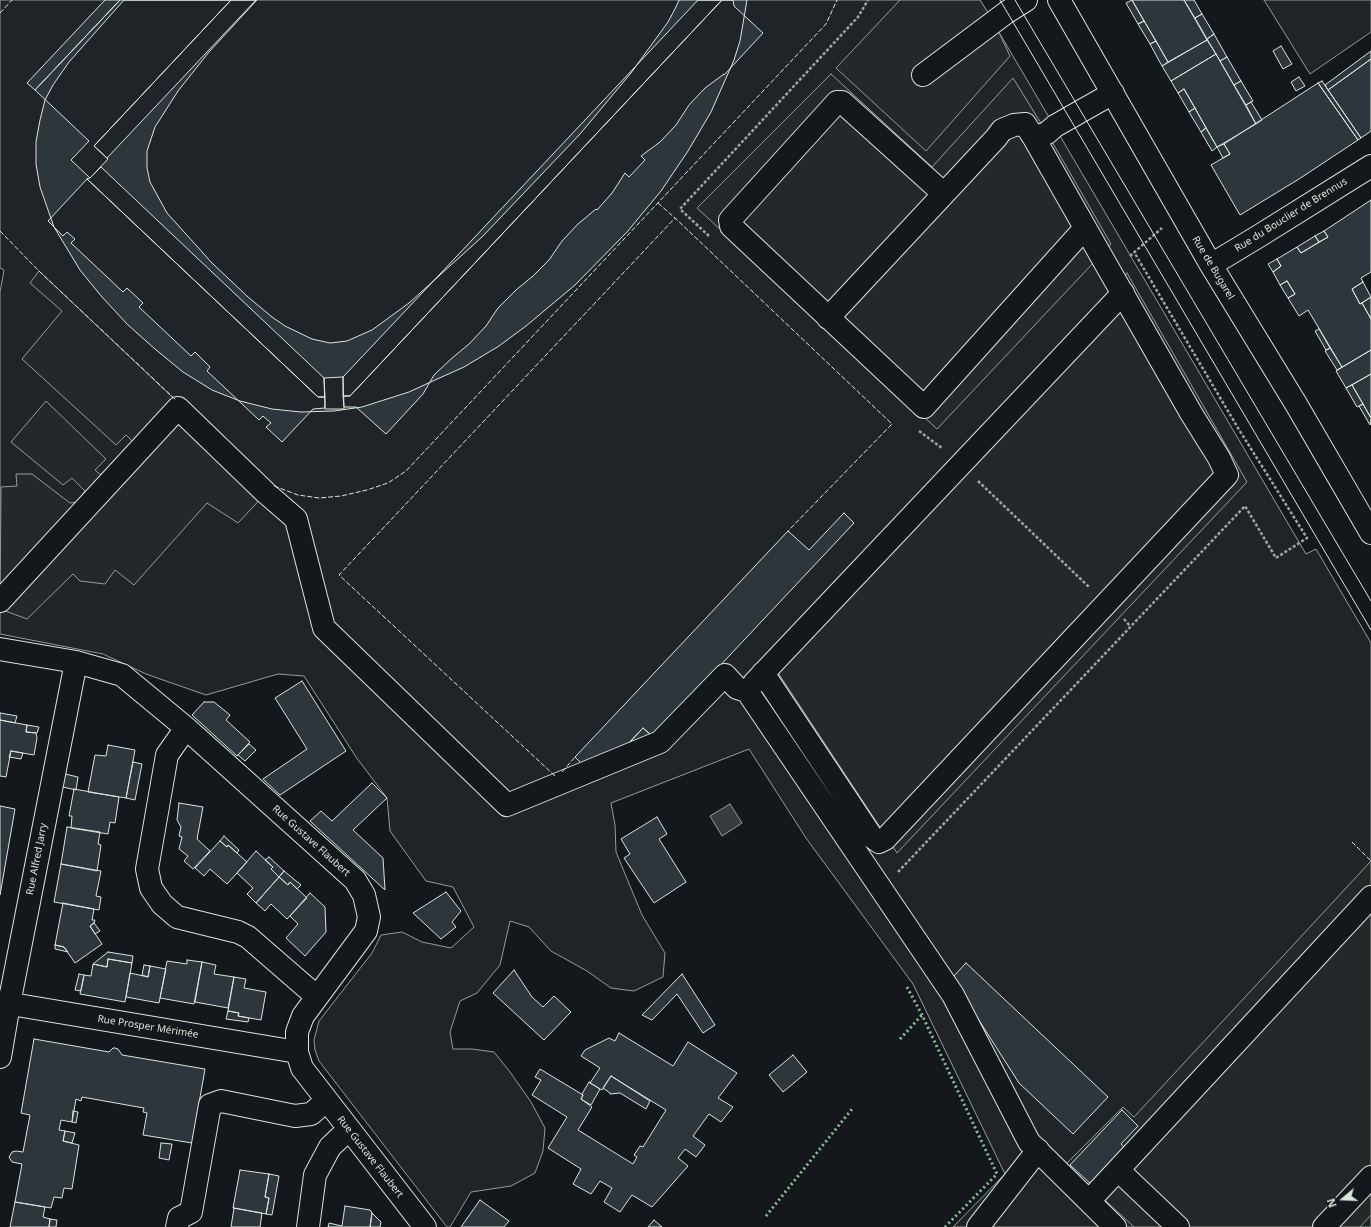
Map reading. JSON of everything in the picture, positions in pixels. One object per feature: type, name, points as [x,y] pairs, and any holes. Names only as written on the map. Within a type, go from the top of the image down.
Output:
[{"type":"street","points":[[923,75],[1026,0]]},
{"type":"street","name":"Rue de Bugarel","points":[[1059,0],[1211,265],[1296,404],[1371,533]]},
{"type":"street","points":[[1034,138],[1047,133],[1056,126],[1113,93]]},
{"type":"street","points":[[944,194],[842,102],[837,102],[730,220],[731,226],[924,406],[1085,228]]},
{"type":"street","points":[[763,673],[872,837],[879,842],[885,839],[1227,475],[1219,458],[1191,413],[1025,124],[1014,125],[1002,130],[828,318]]},
{"type":"street","name":"Rue du Bouclier de Brennus","points":[[1211,265],[1371,166]]},
{"type":"street","points":[[747,691],[1122,293]]},
{"type":"street","points":[[0,601],[178,408],[266,493],[296,519],[324,628],[507,805],[660,742],[725,675],[737,688],[747,691],[952,995],[1029,1142],[1115,1227]]},
{"type":"street","name":"Rue Gustave Flaubert","points":[[0,649],[76,662],[122,675],[186,728],[355,880],[364,894],[369,918],[366,931],[316,996],[303,1016],[297,1032],[297,1052],[302,1068],[326,1101],[425,1227]]},
{"type":"street","name":"Rue Alfred Jarry","points":[[0,1057],[4,1003],[76,662]]},
{"type":"street","points":[[186,728],[167,755],[147,869],[151,888],[162,904],[177,916],[238,932],[248,937],[316,996]]},
{"type":"street","points":[[802,772],[818,756]]},
{"type":"street","points":[[857,853],[872,837]]},
{"type":"street","points":[[1089,1201],[1371,897]]},
{"type":"street","name":"Rue Prosper Mérimée","points":[[4,1003],[297,1052]]},
{"type":"street","points":[[177,1227],[179,1218],[191,1212],[210,1105],[221,1101],[295,1116],[310,1114],[326,1101]]},
{"type":"street","points":[[308,1227],[315,1175],[330,1147],[349,1129]]},
{"type":"street","points":[[978,1227],[1038,1150]]},
{"type":"street","points":[[1118,1170],[1178,1227]]},
{"type":"street","points":[[1324,1227],[1371,1177]]},
{"type":"shaded area","points":[[0,0],[980,0],[1306,554],[1316,549],[1371,643],[1371,1227],[953,1227],[1005,1174],[913,984],[806,838],[749,749],[611,803],[615,825],[616,852],[642,915],[665,953],[663,977],[634,991],[611,988],[587,971],[551,951],[529,927],[510,921],[500,965],[477,993],[460,1001],[450,1032],[453,1049],[472,1049],[494,1052],[510,1072],[531,1102],[545,1128],[543,1151],[535,1173],[511,1186],[471,1192],[450,1227],[447,1227],[319,1061],[315,1050],[314,1040],[319,1021],[372,953],[381,935],[402,932],[422,942],[451,948],[474,927],[453,887],[426,881],[390,831],[387,798],[356,757],[304,676],[278,674],[206,695],[146,674],[103,654],[0,634],[0,292],[4,270],[0,268]]},
{"type":"shaded area","points":[[900,0],[980,0],[994,22],[1010,56],[926,151],[836,68]]},
{"type":"shaded area","points":[[1264,0],[1371,0],[1371,32],[1310,74]]},
{"type":"shaded area","points":[[831,74],[932,167],[1013,78],[1047,133],[1111,244],[937,429],[697,208]]},
{"type":"shaded area","points":[[39,271],[245,466],[266,493],[238,523],[207,503],[134,585],[115,570],[105,584],[80,581],[73,574],[27,619],[0,609],[1,487],[17,486],[16,474],[32,474],[70,503],[77,502],[85,491],[72,478],[63,485],[11,442],[46,401],[106,459],[95,470],[101,475],[132,441],[126,435],[116,445],[22,359],[62,311],[30,283]]},
{"type":"shaded area","points":[[1127,273],[1247,482],[897,853],[767,656]]},
{"type":"shaded area","points":[[730,804],[742,823],[722,836],[710,816]]},
{"type":"shaded area","points":[[1371,861],[1371,1215],[1360,1227],[1134,1227],[1066,1164],[1123,1107],[1134,1117]]},
{"type":"building","points":[[105,0],[120,0],[35,90],[27,83]]},
{"type":"building","points":[[120,0],[231,0],[94,146],[108,159],[90,178],[71,160],[89,141],[35,90]]},
{"type":"building","points":[[124,0],[257,0],[209,52],[178,91],[155,127],[147,151],[147,168],[150,182],[167,213],[212,263],[248,297],[285,326],[312,339],[330,343],[347,341],[372,330],[409,303],[482,237],[580,134],[631,73],[668,22],[679,0],[747,0],[740,41],[734,60],[711,112],[688,151],[661,191],[627,232],[575,285],[526,326],[499,346],[464,367],[409,392],[362,407],[334,411],[301,412],[272,409],[240,401],[212,390],[183,372],[128,325],[102,297],[80,270],[54,227],[40,187],[36,164],[36,142],[45,100],[53,85],[69,62]]},
{"type":"building","points":[[231,0],[256,0],[107,158],[94,146]]},
{"type":"building","points":[[698,0],[722,0],[350,396],[343,396],[343,377]]},
{"type":"building","points":[[722,0],[733,0],[734,6],[763,33],[724,75],[705,88],[689,105],[676,125],[660,142],[641,156],[645,160],[629,177],[625,173],[612,193],[597,210],[596,209],[578,224],[562,241],[549,260],[498,308],[486,326],[469,344],[434,375],[423,394],[386,434],[356,407],[344,407],[343,396],[350,396]]},
{"type":"building","points":[[1132,0],[1184,0],[1207,40],[1168,62]]},
{"type":"building","points":[[1132,0],[1144,21],[1138,24],[1126,3]]},
{"type":"building","points":[[1184,0],[1194,0],[1202,14],[1195,18]]},
{"type":"building","points":[[1202,14],[1214,34],[1207,39],[1195,18]]},
{"type":"building","points":[[1144,21],[1156,41],[1150,44],[1138,24]]},
{"type":"building","points":[[1214,34],[1227,57],[1220,61],[1207,39]]},
{"type":"building","points":[[1207,40],[1216,54],[1171,81],[1162,66]]},
{"type":"building","points":[[1156,41],[1168,62],[1162,66],[1150,44]]},
{"type":"building","points":[[1281,46],[1292,64],[1283,69],[1273,51]]},
{"type":"building","points":[[1371,51],[1371,59],[1328,90],[1325,85]]},
{"type":"building","points":[[1216,54],[1256,124],[1217,147],[1184,89],[1178,93],[1171,81]]},
{"type":"building","points":[[1227,57],[1241,81],[1234,85],[1220,61]]},
{"type":"building","points":[[1371,59],[1371,131],[1361,138],[1328,90]]},
{"type":"building","points":[[1299,77],[1305,86],[1296,91],[1291,82]]},
{"type":"building","points":[[1241,81],[1253,101],[1246,105],[1234,85]]},
{"type":"building","points":[[1322,81],[1361,138],[1358,140],[1318,83]]},
{"type":"building","points":[[1318,83],[1358,140],[1299,179],[1240,215],[1211,165],[1230,154],[1224,144]]},
{"type":"building","points":[[1184,89],[1195,108],[1189,112],[1178,93]]},
{"type":"building","points":[[1251,102],[1262,120],[1256,124],[1246,105]]},
{"type":"building","points":[[1195,108],[1206,128],[1201,132],[1189,112]]},
{"type":"building","points":[[1206,128],[1217,147],[1212,151],[1201,132]]},
{"type":"building","points":[[1224,144],[1230,154],[1223,158],[1217,147]]},
{"type":"building","points":[[101,167],[324,378],[325,397],[318,397],[87,179]]},
{"type":"building","points":[[87,179],[318,397],[325,397],[325,408],[313,409],[282,442],[266,427],[271,423],[263,416],[259,420],[207,371],[210,367],[195,352],[191,356],[139,307],[143,303],[127,288],[123,292],[71,243],[75,239],[67,232],[63,236],[48,221]]},
{"type":"building","points":[[1371,200],[1371,272],[1361,278],[1363,282],[1352,289],[1360,304],[1362,303],[1371,319],[1371,350],[1342,367],[1308,310],[1299,316],[1288,298],[1295,294],[1287,281],[1280,285],[1273,272],[1281,266],[1277,259],[1297,247],[1301,253],[1328,237],[1324,231]]},
{"type":"building","points":[[1324,231],[1328,237],[1319,242],[1315,236]]},
{"type":"building","points":[[1315,236],[1319,242],[1301,253],[1297,247]]},
{"type":"building","points":[[1277,259],[1281,266],[1273,272],[1268,264]]},
{"type":"building","points":[[1287,281],[1295,294],[1288,298],[1280,285]]},
{"type":"building","points":[[1363,282],[1371,297],[1360,304],[1352,289]]},
{"type":"building","points":[[1371,297],[1371,319],[1362,303]]},
{"type":"building","points":[[1319,329],[1330,348],[1326,350],[1315,331]]},
{"type":"building","points":[[1330,348],[1342,367],[1337,370],[1325,351]]},
{"type":"building","points":[[1371,350],[1371,374],[1346,388],[1336,371]]},
{"type":"building","points":[[1371,374],[1371,418],[1352,385]]},
{"type":"building","points":[[343,377],[344,409],[325,409],[324,378]]},
{"type":"building","points":[[1352,385],[1363,404],[1357,407],[1346,388]]},
{"type":"building","points":[[1363,404],[1371,418],[1370,425],[1359,406]]},
{"type":"building","points":[[844,513],[854,523],[653,737],[643,728],[626,746],[582,764],[575,757],[788,531],[809,550]]},
{"type":"building","points":[[302,681],[346,751],[280,795],[263,779],[307,749],[275,698]]},
{"type":"building","points":[[204,702],[214,702],[230,715],[226,720],[250,742],[237,756],[192,715]]},
{"type":"building","points":[[0,713],[17,716],[15,723],[0,720]]},
{"type":"building","points":[[0,720],[27,725],[26,732],[36,733],[37,738],[34,755],[11,751],[6,777],[0,776]]},
{"type":"building","points":[[27,725],[39,727],[37,733],[26,732]]},
{"type":"building","points":[[643,728],[651,735],[626,746]]},
{"type":"building","points":[[249,744],[256,750],[245,761],[238,755]]},
{"type":"building","points":[[108,745],[135,750],[126,798],[88,792],[95,755],[106,756]]},
{"type":"building","points":[[11,751],[23,753],[21,759],[9,757]]},
{"type":"building","points":[[133,762],[142,764],[135,800],[126,798]]},
{"type":"building","points":[[65,774],[78,777],[76,790],[63,787]]},
{"type":"building","points":[[372,783],[387,798],[353,830],[383,858],[385,890],[310,821],[321,811],[332,821]]},
{"type":"building","points":[[74,789],[119,797],[115,823],[110,822],[108,834],[71,828],[72,816],[69,816]]},
{"type":"building","points":[[179,803],[203,807],[197,839],[210,851],[193,869],[184,861],[188,856],[179,849],[182,837],[179,836],[181,827],[177,820]]},
{"type":"building","points":[[0,806],[15,809],[0,895]]},
{"type":"building","points":[[657,817],[667,834],[659,839],[686,882],[654,903],[624,858],[630,854],[621,839]]},
{"type":"building","points":[[67,827],[100,832],[98,844],[101,845],[97,871],[61,864]]},
{"type":"building","points":[[224,836],[239,850],[237,853],[228,845],[227,847],[220,841]]},
{"type":"building","points":[[220,841],[227,847],[228,845],[247,862],[227,884],[210,869],[204,876],[195,868]]},
{"type":"building","points":[[256,851],[273,867],[271,869],[279,877],[256,903],[247,894],[253,888],[237,873]]},
{"type":"building","points":[[269,857],[284,871],[279,877],[271,869],[273,867],[265,860]]},
{"type":"building","points":[[61,864],[101,871],[96,896],[101,897],[99,910],[54,902]]},
{"type":"building","points":[[284,871],[301,885],[297,889],[290,882],[288,885],[279,877]]},
{"type":"building","points":[[279,877],[288,885],[290,882],[307,898],[287,919],[271,904],[265,911],[256,903]]},
{"type":"building","points":[[446,892],[461,911],[452,922],[456,927],[441,939],[413,913]]},
{"type":"building","points":[[310,893],[325,907],[326,932],[305,956],[286,938],[298,924],[290,916]]},
{"type":"building","points":[[63,903],[94,909],[92,920],[95,920],[90,926],[102,944],[75,963],[64,947],[55,945]]},
{"type":"building","points":[[94,923],[100,931],[95,934],[90,926]]},
{"type":"building","points":[[55,945],[64,947],[68,952],[55,949]]},
{"type":"building","points":[[108,952],[133,956],[132,963],[108,959],[107,967],[93,964]]},
{"type":"building","points":[[108,959],[132,963],[125,1002],[80,994],[84,975],[91,976],[93,964],[107,967]]},
{"type":"building","points":[[187,960],[202,962],[194,1004],[160,998],[167,961],[187,964]]},
{"type":"building","points":[[202,962],[216,965],[214,974],[234,977],[228,1008],[195,1002]]},
{"type":"building","points":[[966,963],[1108,1097],[1073,1134],[1019,1083],[952,978]]},
{"type":"building","points":[[144,965],[150,966],[148,977],[142,975]]},
{"type":"building","points":[[150,966],[166,969],[159,1003],[126,997],[130,973],[148,977]]},
{"type":"building","points":[[514,970],[532,997],[543,1007],[554,996],[571,1012],[544,1040],[493,993]]},
{"type":"building","points":[[79,974],[84,975],[81,991],[75,990]]},
{"type":"building","points":[[682,974],[715,1025],[703,1033],[677,994],[652,1020],[642,1015]]},
{"type":"building","points":[[234,977],[246,979],[244,988],[266,992],[261,1020],[238,1016],[239,1013],[228,1011]]},
{"type":"building","points":[[228,1011],[239,1013],[238,1016],[249,1018],[248,1022],[226,1019]]},
{"type":"building","points":[[619,1033],[673,1066],[688,1042],[737,1073],[718,1098],[733,1107],[721,1122],[709,1114],[693,1136],[705,1145],[696,1157],[685,1149],[678,1158],[688,1166],[652,1207],[632,1195],[620,1212],[604,1202],[612,1188],[600,1181],[591,1194],[573,1184],[581,1169],[548,1148],[567,1117],[532,1095],[541,1080],[535,1077],[540,1069],[583,1095],[581,1099],[592,1107],[578,1130],[633,1164],[637,1157],[634,1155],[640,1146],[643,1147],[666,1110],[611,1076],[602,1090],[590,1083],[600,1068],[581,1056],[585,1050],[609,1038],[615,1041]]},
{"type":"building","points":[[34,1039],[109,1052],[115,1048],[118,1049],[122,1055],[205,1069],[192,1143],[143,1135],[147,1113],[143,1112],[144,1108],[82,1097],[81,1101],[76,1099],[72,1122],[61,1120],[59,1130],[65,1131],[63,1141],[79,1145],[72,1189],[64,1188],[62,1198],[54,1197],[51,1208],[15,1202],[22,1164],[12,1162],[9,1157],[12,1152],[23,1152],[30,1115],[21,1113]]},
{"type":"building","points":[[793,1055],[807,1072],[783,1092],[769,1075]]},
{"type":"building","points":[[611,1076],[650,1101],[646,1109],[620,1093],[610,1094],[603,1088]]},
{"type":"building","points":[[589,1082],[600,1089],[591,1105],[581,1099],[582,1094]]},
{"type":"building","points":[[1122,1110],[1138,1126],[1121,1144],[1125,1148],[1091,1184],[1070,1165]]},
{"type":"building","points":[[73,1111],[78,1112],[76,1123],[72,1122]]},
{"type":"building","points":[[65,1131],[75,1133],[72,1143],[63,1141]]},
{"type":"building","points":[[161,1143],[172,1144],[169,1160],[159,1158]]},
{"type":"building","points":[[240,1170],[269,1174],[265,1197],[269,1198],[266,1214],[233,1208]]},
{"type":"building","points":[[269,1174],[279,1176],[272,1215],[266,1214],[269,1198],[265,1197]]},
{"type":"building","points":[[480,1200],[509,1221],[504,1227],[461,1227]]},
{"type":"building","points":[[15,1202],[45,1207],[43,1217],[50,1219],[49,1227],[10,1227]]},
{"type":"building","points":[[345,1206],[370,1210],[372,1213],[370,1227],[328,1227],[329,1223],[342,1226]]},
{"type":"building","points":[[234,1208],[262,1213],[260,1227],[231,1227]]},
{"type":"building","points":[[372,1213],[381,1222],[380,1227],[370,1227]]},
{"type":"building","points":[[50,1219],[57,1220],[56,1227],[49,1227]]},
{"type":"building","points":[[654,1220],[662,1227],[648,1227]]},
{"type":"tram line","points":[[1000,0],[1371,630]]},
{"type":"tram line","points":[[1015,0],[1371,601]]},
{"type":"hedge","points":[[907,987],[922,1015],[997,1174],[945,1227]]},
{"type":"hedge","points":[[900,1039],[922,1015]]},
{"type":"hedge","points":[[766,1216],[852,1109]]},
{"type":"fence","points":[[0,13],[12,0]]},
{"type":"fence","points":[[274,486],[298,495],[319,498],[341,496],[388,483],[406,471],[826,24],[837,0]]},
{"type":"fence","points":[[658,203],[675,218]]},
{"type":"fence","points":[[555,776],[339,575],[675,218],[892,424],[788,531]]},
{"type":"fence","points":[[0,231],[39,271],[176,400]]},
{"type":"fence","points":[[562,772],[575,757]]},
{"type":"fence","points":[[1352,842],[1371,861]]}]
